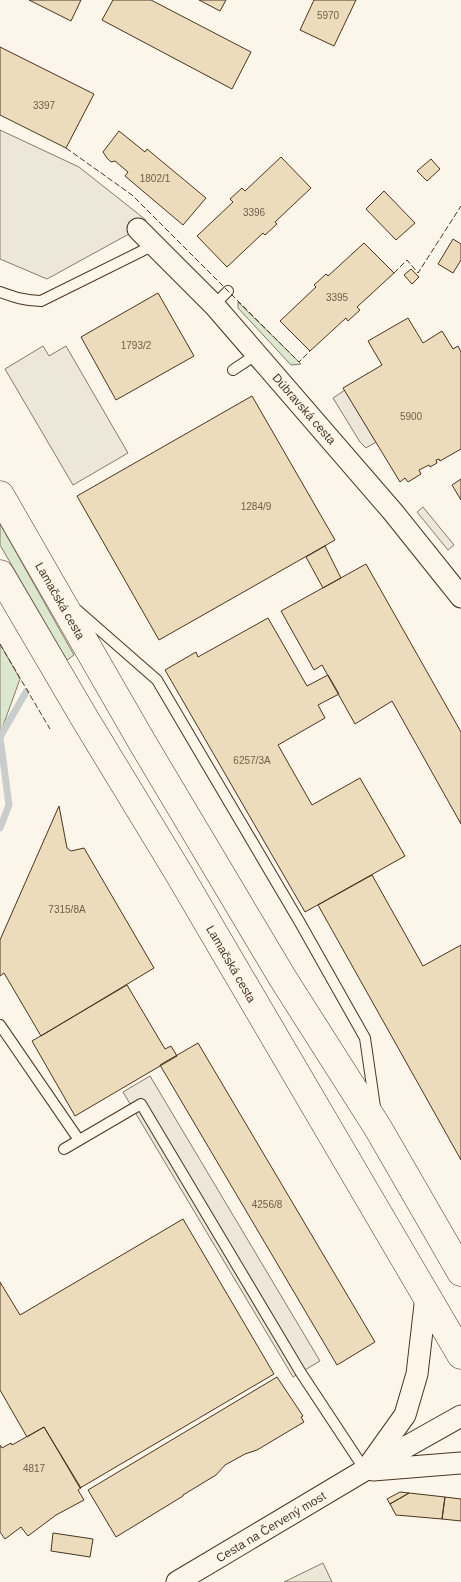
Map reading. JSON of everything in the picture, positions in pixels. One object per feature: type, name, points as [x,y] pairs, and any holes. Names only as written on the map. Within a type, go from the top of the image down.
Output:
[{"type":"main road","name":"Lamačská cesta","points":[[0,495],[142,742],[282,977],[378,1128],[461,1272]]},
{"type":"main road","name":"Lamačská cesta","points":[[0,574],[178,872],[461,1355]]},
{"type":"street","name":"Dúbravská cesta","points":[[138,229],[154,245],[221,298],[257,354],[393,512],[461,597]]},
{"type":"street","name":"Cesta na Červený most","points":[[365,1470],[405,1415],[417,1374],[426,1296]]},
{"type":"street","name":"Cesta na Červený most","points":[[177,1582],[365,1470],[461,1416]]},
{"type":"street","name":"Cesta na Červený most","points":[[365,1470],[461,1463]]},
{"type":"lane","points":[[0,292],[17,299],[41,301],[154,245]]},
{"type":"lane","points":[[233,370],[257,354]]},
{"type":"lane","points":[[53,588],[157,680],[365,1038],[378,1128]]},
{"type":"lane","points":[[0,1025],[79,1140]]},
{"type":"lane","points":[[64,1149],[141,1104],[300,1373],[365,1470]]},
{"type":"green space","points":[[238,302],[301,364],[291,365],[238,308]]},
{"type":"green space","points":[[0,524],[74,655],[67,660],[0,545]]},
{"type":"green space","points":[[0,644],[20,679],[0,734]]},
{"type":"shaded area","points":[[0,130],[79,167],[146,220],[138,229],[47,279],[0,259]]},
{"type":"shaded area","points":[[43,346],[49,356],[66,346],[128,453],[73,485],[5,369]]},
{"type":"shaded area","points":[[345,390],[376,442],[366,448],[360,442],[333,398]]},
{"type":"shaded area","points":[[423,507],[454,545],[448,550],[417,512]]},
{"type":"shaded area","points":[[150,1076],[320,1361],[293,1377],[123,1092]]},
{"type":"shaded area","points":[[323,1563],[332,1582],[284,1582]]},
{"type":"building","points":[[29,0],[81,0],[71,21]]},
{"type":"building","points":[[113,0],[151,0],[251,52],[232,89],[102,20]]},
{"type":"building","points":[[199,0],[226,0],[220,11]]},
{"type":"building","points":[[314,0],[356,0],[334,46],[300,30]]},
{"type":"building","points":[[0,47],[94,94],[66,148],[0,115]]},
{"type":"building","points":[[119,131],[145,152],[147,149],[206,198],[183,225],[125,176],[128,172],[115,161],[111,162],[107,158],[103,152]]},
{"type":"building","points":[[281,157],[311,188],[275,222],[277,224],[265,235],[263,233],[227,267],[197,236],[233,202],[230,199],[242,188],[245,191]]},
{"type":"building","points":[[431,159],[440,169],[427,181],[417,171]]},
{"type":"building","points":[[384,191],[415,223],[396,240],[366,209]]},
{"type":"building","points":[[453,239],[461,244],[461,260],[453,273],[438,264]]},
{"type":"building","points":[[364,243],[394,273],[357,307],[360,310],[348,321],[346,318],[310,351],[280,321],[316,287],[314,285],[326,274],[328,276]]},
{"type":"building","points":[[411,269],[419,277],[412,284],[404,275]]},
{"type":"building","points":[[158,293],[194,356],[116,400],[81,337]]},
{"type":"building","points":[[408,318],[423,343],[442,331],[453,349],[458,346],[461,352],[461,449],[440,461],[439,459],[436,460],[437,463],[430,467],[429,465],[419,470],[421,474],[408,482],[405,478],[400,482],[343,388],[382,365],[368,341]]},
{"type":"building","points":[[252,396],[335,540],[159,640],[77,496]]},
{"type":"building","points":[[461,479],[461,500],[452,485]]},
{"type":"building","points":[[325,546],[341,578],[323,588],[306,557]]},
{"type":"building","points":[[366,564],[461,732],[461,824],[392,701],[355,724],[322,665],[314,670],[281,611]]},
{"type":"building","points":[[268,618],[307,686],[328,675],[339,694],[318,705],[325,718],[278,745],[312,805],[360,778],[405,856],[305,912],[165,670],[196,652],[198,657]]},
{"type":"building","points":[[59,806],[67,848],[71,851],[84,848],[154,968],[41,1036],[4,973],[0,976],[0,940]]},
{"type":"building","points":[[372,875],[423,966],[461,945],[461,1160],[318,905]]},
{"type":"building","points":[[127,985],[165,1049],[171,1046],[177,1056],[75,1116],[32,1041]]},
{"type":"building","points":[[198,1043],[375,1342],[337,1365],[160,1065]]},
{"type":"building","points":[[183,1219],[274,1374],[80,1488],[44,1427],[27,1437],[0,1390],[0,1282],[20,1315]]},
{"type":"building","points":[[277,1377],[303,1416],[301,1417],[304,1422],[257,1450],[225,1465],[216,1475],[116,1537],[88,1490]]},
{"type":"building","points":[[44,1427],[81,1488],[78,1490],[84,1500],[56,1515],[28,1536],[21,1527],[5,1539],[0,1532],[0,1445],[2,1448],[11,1443],[12,1445]]},
{"type":"building","points":[[400,1492],[409,1493],[390,1504],[387,1499]]},
{"type":"building","points":[[409,1493],[445,1497],[442,1519],[396,1515],[390,1504]]},
{"type":"building","points":[[445,1497],[461,1499],[461,1521],[442,1519]]},
{"type":"building","points":[[53,1533],[93,1539],[90,1557],[51,1551]]},
{"type":"waterway","points":[[0,828],[9,805],[0,737],[26,692]]},
{"type":"fence","points":[[66,148],[132,195],[299,362],[310,351]]},
{"type":"fence","points":[[394,273],[407,260],[418,273],[461,206]]},
{"type":"fence","points":[[0,644],[50,729]]}]
